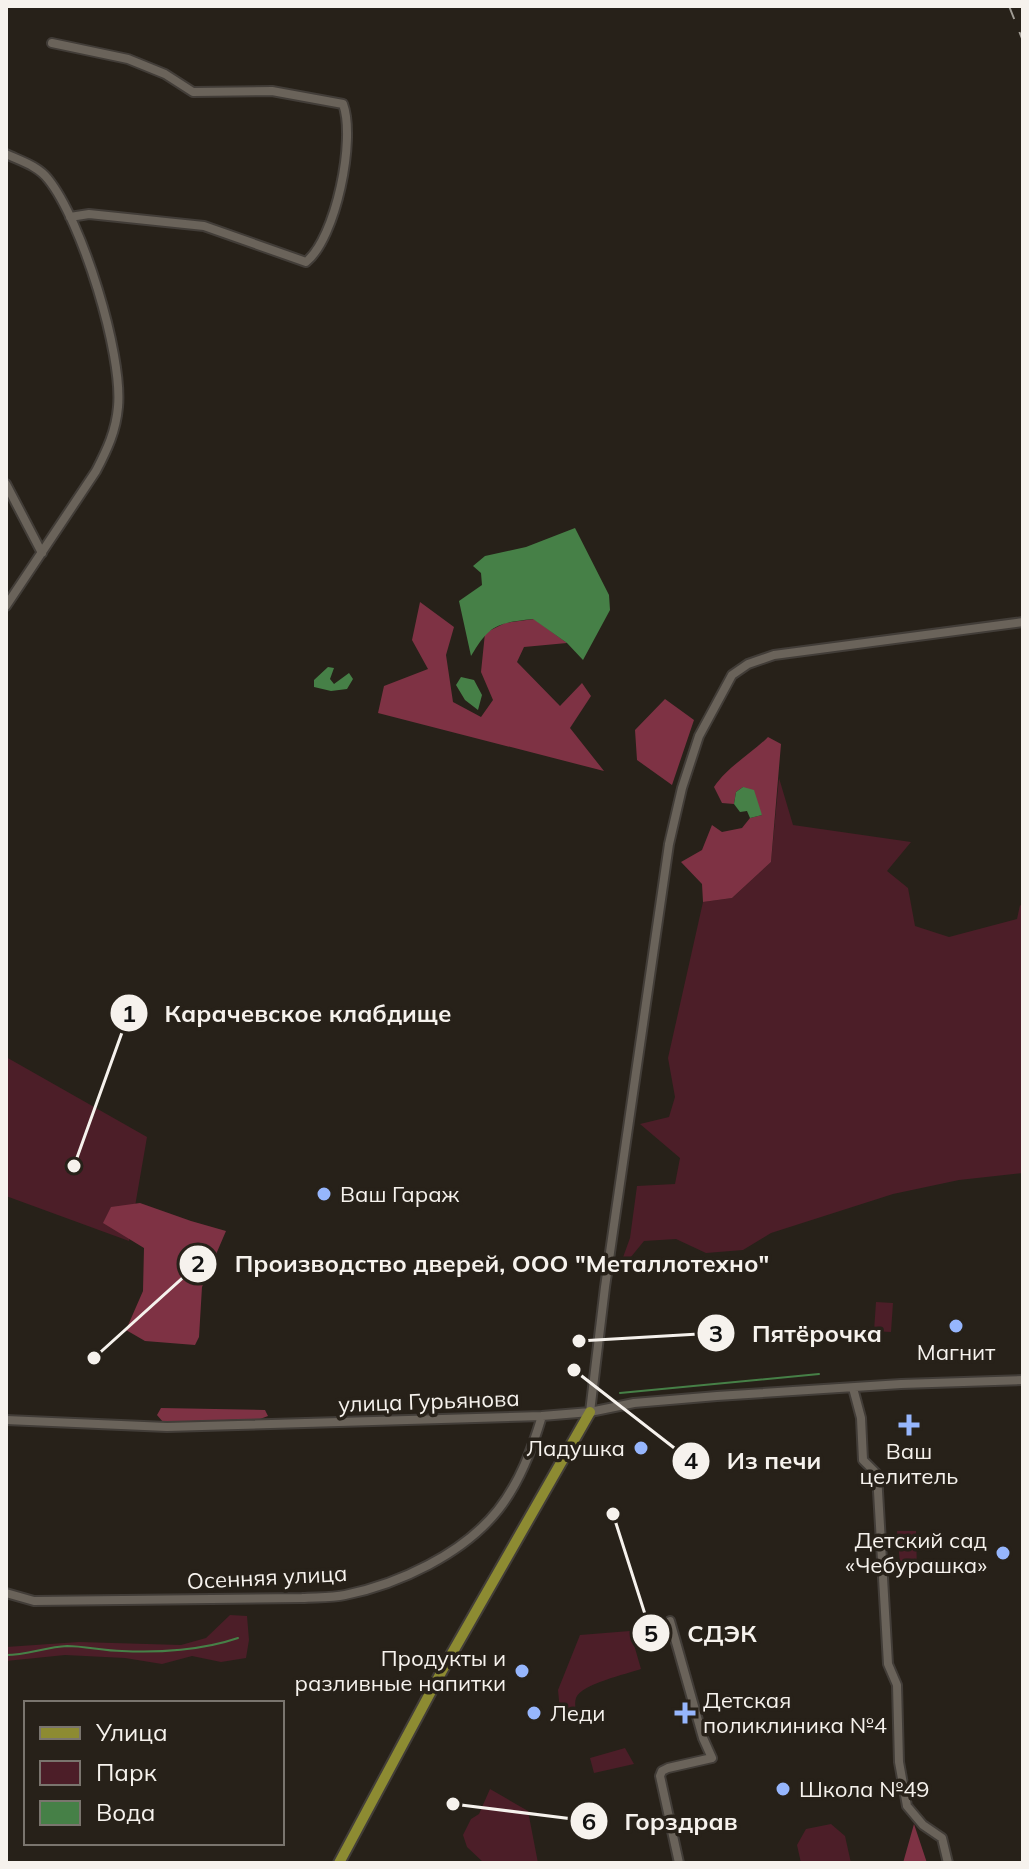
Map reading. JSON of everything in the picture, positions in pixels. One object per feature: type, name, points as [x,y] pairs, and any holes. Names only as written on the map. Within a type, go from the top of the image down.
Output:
[{"type":"main road","points":[[339,1863],[451,1655],[590,1412]]},
{"type":"street","points":[[52,43],[128,59],[165,74],[193,92],[272,91],[343,104],[348,119],[338,206],[316,254],[306,262],[204,226],[89,214],[70,217]]},
{"type":"street","points":[[6,154],[35,167],[48,179],[88,256],[105,319],[119,404],[109,448],[83,492],[8,599]]},
{"type":"street","points":[[6,484],[42,553]]},
{"type":"street","points":[[590,1412],[602,1308],[669,844],[682,788],[699,736],[732,675],[748,664],[774,655],[1023,622]]},
{"type":"street","name":"улица Гурьянова","points":[[6,1420],[167,1427],[542,1416],[590,1412],[634,1403],[909,1383],[1023,1380]]},
{"type":"street","points":[[853,1388],[861,1418],[863,1460],[877,1474],[888,1664],[897,1685],[899,1762],[907,1806],[923,1825],[942,1838],[948,1863]]},
{"type":"street","name":"Осенняя улица","points":[[6,1593],[34,1601],[302,1598],[343,1596],[409,1577],[475,1534],[499,1509],[521,1472],[542,1416]]},
{"type":"street","points":[[670,1621],[703,1738],[712,1758],[668,1768],[660,1776],[679,1863]]},
{"type":"green space","points":[[779,778],[793,825],[911,842],[887,871],[908,888],[915,926],[949,937],[1017,919],[1020,905],[1023,907],[1023,1173],[959,1180],[893,1194],[771,1233],[743,1250],[706,1253],[676,1239],[644,1241],[617,1274],[630,1238],[637,1186],[675,1184],[680,1158],[640,1124],[669,1117],[675,1097],[668,1058],[703,902],[732,898],[771,862]]},
{"type":"green space","points":[[6,1057],[147,1137],[129,1241],[6,1196]]},
{"type":"green space","points":[[876,1302],[893,1303],[891,1332],[874,1331]]},
{"type":"green space","points":[[897,1531],[916,1531],[917,1572],[901,1575]]},
{"type":"green space","points":[[230,1615],[247,1616],[249,1640],[246,1658],[221,1662],[192,1656],[162,1664],[125,1658],[65,1655],[6,1661],[6,1647],[79,1642],[181,1645],[206,1638]]},
{"type":"green space","points":[[630,1631],[641,1669],[586,1688],[576,1698],[577,1717],[561,1721],[558,1690],[580,1635]]},
{"type":"green space","points":[[625,1748],[634,1764],[594,1773],[590,1758]]},
{"type":"green space","points":[[490,1789],[528,1811],[538,1863],[484,1863],[467,1847],[463,1835],[471,1819],[479,1814]]},
{"type":"green space","points":[[831,1824],[845,1836],[851,1863],[801,1863],[797,1845],[806,1829]]},
{"type":"shaded area","points":[[420,602],[454,627],[446,655],[453,702],[481,717],[493,700],[481,672],[485,633],[505,623],[534,619],[567,643],[524,647],[517,662],[560,706],[582,683],[591,696],[570,728],[604,771],[378,713],[384,686],[428,669],[412,640]]},
{"type":"shaded area","points":[[665,699],[694,720],[672,785],[637,760],[635,730]]},
{"type":"shaded area","points":[[768,737],[781,744],[771,862],[732,898],[703,902],[702,884],[681,862],[702,850],[712,825],[722,832],[742,828],[750,818],[762,815],[743,787],[736,792],[734,804],[722,803],[714,787]]},
{"type":"shaded area","points":[[140,1203],[226,1231],[202,1287],[199,1337],[195,1345],[145,1341],[126,1330],[143,1291],[144,1248],[103,1223],[111,1207]]},
{"type":"shaded area","points":[[161,1408],[265,1410],[268,1416],[260,1419],[163,1422],[157,1415]]},
{"type":"shaded area","points":[[914,1824],[927,1863],[903,1863]]},
{"type":"water","points":[[575,528],[609,595],[610,610],[583,660],[567,643],[533,619],[503,624],[489,631],[471,656],[459,601],[482,585],[481,573],[473,566],[485,556],[526,547]]},
{"type":"water","points":[[328,667],[334,668],[330,679],[334,684],[349,673],[353,679],[347,689],[331,691],[314,687],[314,680]]},
{"type":"water","points":[[461,677],[474,680],[482,695],[478,710],[465,700],[456,685]]},
{"type":"water","points":[[743,787],[754,790],[762,815],[750,818],[747,811],[740,812],[734,804],[736,792]]},
{"type":"waterway","points":[[620,1393],[819,1374]]},
{"type":"waterway","points":[[6,1655],[67,1646],[115,1651],[166,1651],[238,1638]]},
{"type":"railway","points":[[1009,6],[1023,41]]},
{"type":"place","name":"Карачевское клабдище","points":[[74,1166]]},
{"type":"place","name":"Ваш Гараж","points":[[324,1194]]},
{"type":"place","name":"Магнит","points":[[956,1326]]},
{"type":"place","name":"Пятёрочка","points":[[579,1341]]},
{"type":"place","name":"Производство дверей, ООО \"Металлотехно\"","points":[[94,1358]]},
{"type":"place","name":"Из печи","points":[[574,1370]]},
{"type":"place","name":"Ваш целитель","points":[[909,1425]]},
{"type":"place","name":"Ладушка","points":[[641,1448]]},
{"type":"place","name":"СДЭК","points":[[613,1514]]},
{"type":"place","name":"Детский сад «Чебурашка»","points":[[1003,1553]]},
{"type":"place","name":"Продукты и разливные напитки","points":[[522,1671]]},
{"type":"place","name":"Леди","points":[[534,1713]]},
{"type":"place","name":"Детская поликлиника №4","points":[[685,1713]]},
{"type":"place","name":"Школа №49","points":[[783,1789]]},
{"type":"place","name":"Горздрав","points":[[453,1804]]}]
